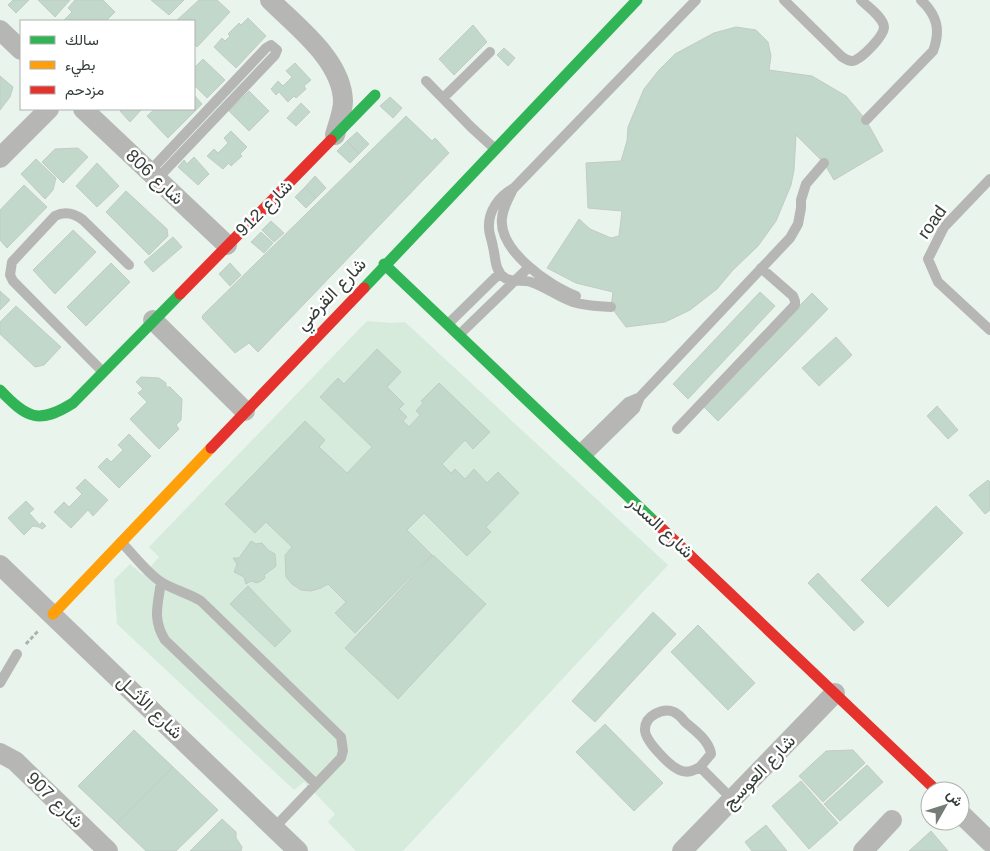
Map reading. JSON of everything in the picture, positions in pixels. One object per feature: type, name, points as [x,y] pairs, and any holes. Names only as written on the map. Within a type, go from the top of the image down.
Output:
[{"type":"street","points":[[270,0],[318,47],[332,65],[340,81],[343,100],[334,137]]},
{"type":"street","name":"شارع القرضي","points":[[52,614],[637,0]]},
{"type":"street","points":[[0,30],[20,49]]},
{"type":"street","name":"شارع 912","points":[[0,390],[18,409],[30,415],[45,417],[58,413],[73,403],[375,95]]},
{"type":"street","points":[[0,158],[48,110]]},
{"type":"street","name":"شارع 806","points":[[84,110],[227,245]]},
{"type":"street","name":"شارع السدر","points":[[384,264],[927,781]]},
{"type":"street","points":[[153,320],[245,410]]},
{"type":"street","name":"شارع الأثــل","points":[[0,565],[298,851]]},
{"type":"street","name":"شارع العوسج","points":[[682,851],[835,693]]},
{"type":"street","name":"شارع 907","points":[[0,753],[15,760],[108,851]]},
{"type":"street","points":[[863,851],[892,820]]},
{"type":"street","points":[[970,823],[990,842]]},
{"type":"lane","points":[[514,188],[503,210],[502,227],[508,243],[529,267],[575,296],[612,304],[585,305],[572,302],[532,282],[513,281],[504,277],[500,273],[494,259],[494,247],[489,229],[491,212],[501,197],[514,188],[696,0]]},
{"type":"lane","points":[[784,0],[841,56],[846,60],[852,61],[858,59],[878,40],[884,28],[882,21],[861,0]]},
{"type":"lane","points":[[866,120],[933,51],[938,32],[937,25],[931,10],[921,0]]},
{"type":"lane","points":[[271,45],[275,47],[277,50],[275,55],[153,175],[266,48],[271,45]]},
{"type":"lane","points":[[443,98],[490,52]]},
{"type":"lane","points":[[426,81],[495,148]]},
{"type":"lane","points":[[582,453],[635,409],[640,397],[795,231],[800,216],[802,192],[810,178],[824,164]]},
{"type":"lane","name":"road","points":[[990,179],[944,227],[928,259],[938,282],[990,330]]},
{"type":"lane","points":[[103,371],[13,281],[10,268],[12,262],[55,216],[61,213],[77,215],[129,265]]},
{"type":"lane","points":[[458,335],[529,267]]},
{"type":"lane","points":[[677,429],[795,305],[793,296],[761,268]]},
{"type":"lane","points":[[447,325],[500,273]]},
{"type":"lane","points":[[121,542],[161,582],[201,601],[337,732],[343,744],[341,758],[274,828]]},
{"type":"lane","points":[[161,582],[156,617],[165,640],[316,784]]},
{"type":"lane","points":[[0,683],[17,654]]},
{"type":"lane","points":[[671,710],[707,742],[711,754],[700,768],[690,772],[676,769],[650,743],[644,728],[646,722],[656,712],[671,710]]},
{"type":"lane","points":[[700,768],[732,799]]},
{"type":"path","points":[[17,654],[52,614]]},
{"type":"shaded area","points":[[367,321],[405,322],[668,565],[403,851],[356,851],[328,822],[335,814],[304,782],[294,790],[117,624],[114,580],[130,564],[143,575],[159,557],[149,547]]},
{"type":"building","points":[[13,0],[29,0],[16,13],[8,5]]},
{"type":"building","points":[[38,0],[70,0],[55,17]]},
{"type":"building","points":[[75,0],[103,0],[115,12],[107,20],[64,20],[72,12],[68,8]]},
{"type":"building","points":[[151,0],[184,0],[169,15]]},
{"type":"building","points":[[199,0],[217,0],[230,12],[197,47],[195,45],[195,20],[177,20]]},
{"type":"building","points":[[248,18],[266,36],[236,68],[214,47],[222,38],[225,41],[230,36],[228,34],[239,23],[241,25]]},
{"type":"building","points":[[473,25],[487,42],[454,75],[439,59]]},
{"type":"building","points":[[736,27],[756,30],[768,42],[771,56],[769,70],[812,76],[846,96],[866,120],[883,151],[834,180],[824,163],[796,135],[791,185],[776,221],[758,246],[732,271],[717,289],[690,310],[665,322],[626,327],[611,307],[613,292],[576,283],[547,268],[579,219],[590,229],[611,238],[619,236],[622,211],[588,208],[586,163],[621,161],[627,141],[628,127],[644,89],[659,70],[675,54],[714,33]]},
{"type":"building","points":[[504,48],[515,58],[508,66],[497,55]]},
{"type":"building","points":[[203,59],[225,80],[207,98],[195,86],[195,67]]},
{"type":"building","points":[[295,63],[311,80],[304,86],[306,89],[288,102],[279,92],[276,95],[271,89],[278,81],[283,86],[292,77],[286,71]]},
{"type":"building","points":[[0,76],[13,87],[10,97],[0,110]]},
{"type":"building","points":[[249,91],[269,111],[249,131],[229,111]]},
{"type":"building","points":[[195,96],[202,104],[168,138],[147,116],[154,110],[195,110]]},
{"type":"building","points":[[390,97],[402,108],[393,118],[380,106]]},
{"type":"building","points":[[301,103],[310,112],[296,126],[287,118]]},
{"type":"building","points":[[121,110],[141,110],[130,122]]},
{"type":"building","points":[[406,116],[432,141],[435,138],[449,153],[258,352],[249,343],[235,353],[202,318],[203,315]]},
{"type":"building","points":[[231,131],[247,147],[240,154],[242,156],[231,166],[229,163],[223,169],[207,156],[214,149],[218,153],[228,143],[224,138]]},
{"type":"building","points":[[357,132],[369,144],[359,154],[347,141]]},
{"type":"building","points":[[347,141],[359,154],[350,163],[337,151]]},
{"type":"building","points":[[78,148],[88,157],[63,183],[42,162],[55,149]]},
{"type":"building","points":[[194,157],[209,174],[198,185],[178,167],[184,160],[187,164]]},
{"type":"building","points":[[36,159],[56,178],[53,190],[45,199],[21,174]]},
{"type":"building","points":[[97,163],[119,186],[97,207],[76,186]]},
{"type":"building","points":[[315,176],[326,188],[316,198],[305,187]]},
{"type":"building","points":[[24,185],[47,207],[7,248],[0,240],[0,210]]},
{"type":"building","points":[[305,187],[316,198],[306,208],[295,197]]},
{"type":"building","points":[[126,191],[167,229],[168,236],[149,255],[106,212]]},
{"type":"building","points":[[271,221],[284,233],[274,242],[262,230]]},
{"type":"building","points":[[73,230],[96,252],[55,294],[33,270]]},
{"type":"building","points":[[261,232],[273,243],[264,253],[251,242]]},
{"type":"building","points":[[173,237],[182,247],[153,272],[144,262]]},
{"type":"building","points":[[111,263],[130,282],[86,326],[67,307]]},
{"type":"building","points":[[230,263],[241,275],[230,286],[219,274]]},
{"type":"building","points":[[0,291],[10,300],[0,310]]},
{"type":"building","points":[[760,292],[775,306],[688,399],[673,384]]},
{"type":"building","points":[[812,293],[828,309],[718,421],[702,405]]},
{"type":"building","points":[[16,306],[61,347],[44,365],[35,367],[0,334],[0,322]]},
{"type":"building","points":[[836,337],[852,355],[819,386],[802,368]]},
{"type":"building","points":[[377,349],[401,372],[387,387],[404,404],[399,409],[407,417],[403,421],[409,427],[420,415],[416,411],[423,403],[421,401],[439,383],[490,432],[473,449],[465,440],[442,464],[451,473],[455,469],[465,479],[474,469],[487,483],[498,472],[519,493],[486,527],[491,532],[467,556],[424,513],[407,530],[432,555],[355,633],[335,613],[346,602],[328,584],[311,591],[301,590],[286,577],[285,555],[292,547],[266,522],[255,533],[225,504],[305,421],[325,440],[319,447],[347,473],[372,447],[320,397],[338,378],[344,384]]},
{"type":"building","points":[[141,377],[159,378],[166,383],[166,387],[170,387],[182,399],[181,420],[176,425],[179,429],[159,449],[130,419],[147,402],[138,393],[143,389],[136,382]]},
{"type":"building","points":[[937,406],[958,430],[948,439],[927,416]]},
{"type":"building","points":[[129,434],[151,456],[119,488],[98,467],[107,458],[111,462],[123,450],[118,445]]},
{"type":"building","points":[[85,479],[108,500],[93,516],[88,510],[71,528],[54,512],[64,502],[69,507],[82,494],[76,488]]},
{"type":"building","points":[[988,480],[990,482],[990,510],[985,514],[969,495]]},
{"type":"building","points":[[26,501],[34,509],[29,513],[40,525],[42,522],[46,526],[42,529],[33,526],[24,535],[8,518]]},
{"type":"building","points":[[936,506],[963,533],[888,607],[861,580]]},
{"type":"building","points":[[251,541],[256,544],[262,543],[275,554],[276,565],[264,575],[265,578],[261,581],[257,583],[251,581],[246,584],[244,577],[234,572],[237,564],[233,558],[239,558]]},
{"type":"building","points":[[433,555],[486,604],[398,699],[345,648]]},
{"type":"building","points":[[818,573],[864,622],[854,631],[808,583]]},
{"type":"building","points":[[248,586],[291,631],[275,647],[230,604]]},
{"type":"building","points":[[653,612],[676,634],[595,722],[572,701]]},
{"type":"building","points":[[698,625],[755,683],[728,710],[671,652]]},
{"type":"building","points":[[605,724],[663,783],[634,811],[576,752]]},
{"type":"building","points":[[134,730],[173,767],[117,823],[78,786]]},
{"type":"building","points":[[853,750],[865,763],[823,802],[799,776],[826,751]]},
{"type":"building","points":[[867,765],[883,782],[840,821],[824,804]]},
{"type":"building","points":[[173,767],[218,810],[176,851],[146,851],[117,823]]},
{"type":"building","points":[[801,781],[838,823],[809,849],[772,806]]},
{"type":"building","points":[[222,819],[236,832],[236,838],[242,847],[241,851],[190,851]]},
{"type":"building","points":[[766,825],[787,851],[752,851],[745,842]]},
{"type":"building","points":[[931,831],[948,851],[909,851]]},
{"type":"traffic: fast","points":[[364,288],[637,0]]},
{"type":"traffic: fast","points":[[331,140],[375,95]]},
{"type":"traffic: fast","points":[[384,264],[655,522]]},
{"type":"traffic: fast","points":[[0,390],[18,407],[34,415],[42,416],[61,410],[73,403],[180,294]]},
{"type":"traffic: slow","points":[[53,614],[211,448]]},
{"type":"traffic: jam","points":[[180,294],[331,140]]},
{"type":"traffic: jam","points":[[211,448],[364,288]]},
{"type":"traffic: jam","points":[[655,522],[927,781]]}]
